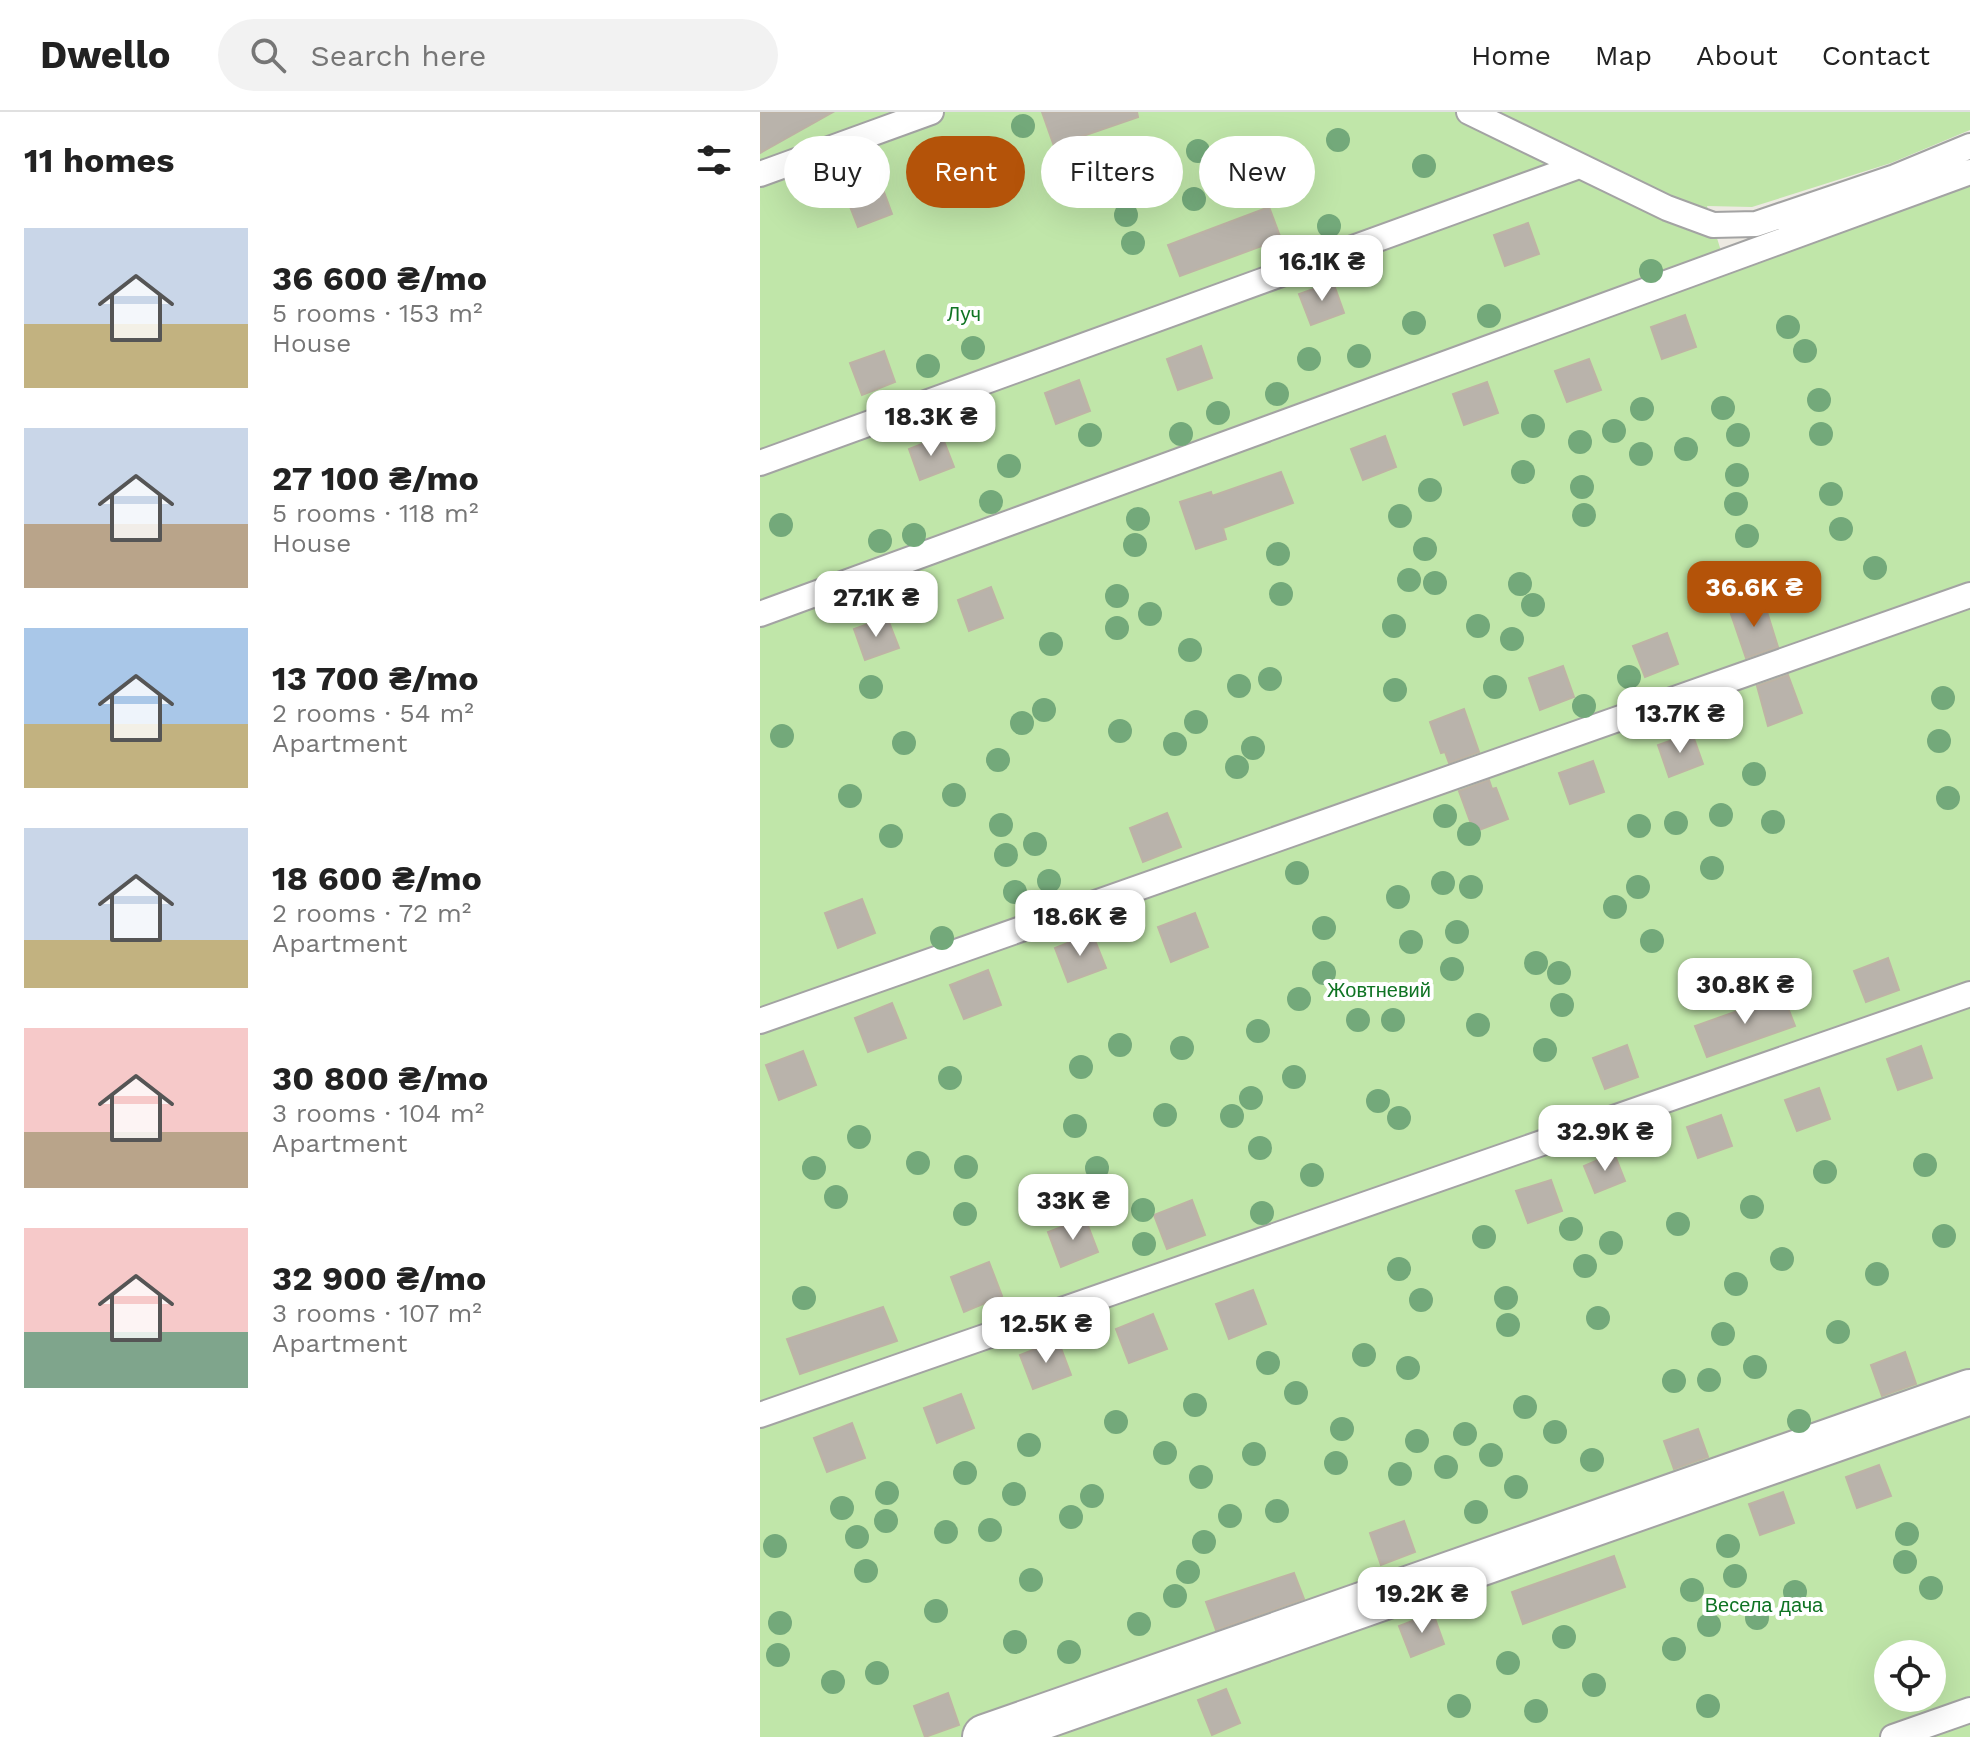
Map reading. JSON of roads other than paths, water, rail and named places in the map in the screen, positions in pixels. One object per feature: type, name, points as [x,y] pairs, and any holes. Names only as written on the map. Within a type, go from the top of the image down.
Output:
[{"type":"street","points":[[985,1737],[1970,1392]]},
{"type":"lane","points":[[760,174],[931,112]]},
{"type":"lane","points":[[1469,112],[1667,208],[1713,225],[1756,224],[1895,177],[1970,146]]},
{"type":"lane","points":[[760,463],[1579,166]]},
{"type":"lane","points":[[760,614],[1970,172]]},
{"type":"lane","points":[[760,1021],[1970,595]]},
{"type":"lane","points":[[760,1415],[1970,994]]},
{"type":"lane","points":[[1893,1737],[1970,1710]]},
{"type":"park label","name":"Луч","points":[[964,314]]},
{"type":"park label","name":"Жовтневий","points":[[1379,990]]},
{"type":"park label","name":"Весела дача","points":[[1764,1605]]}]
